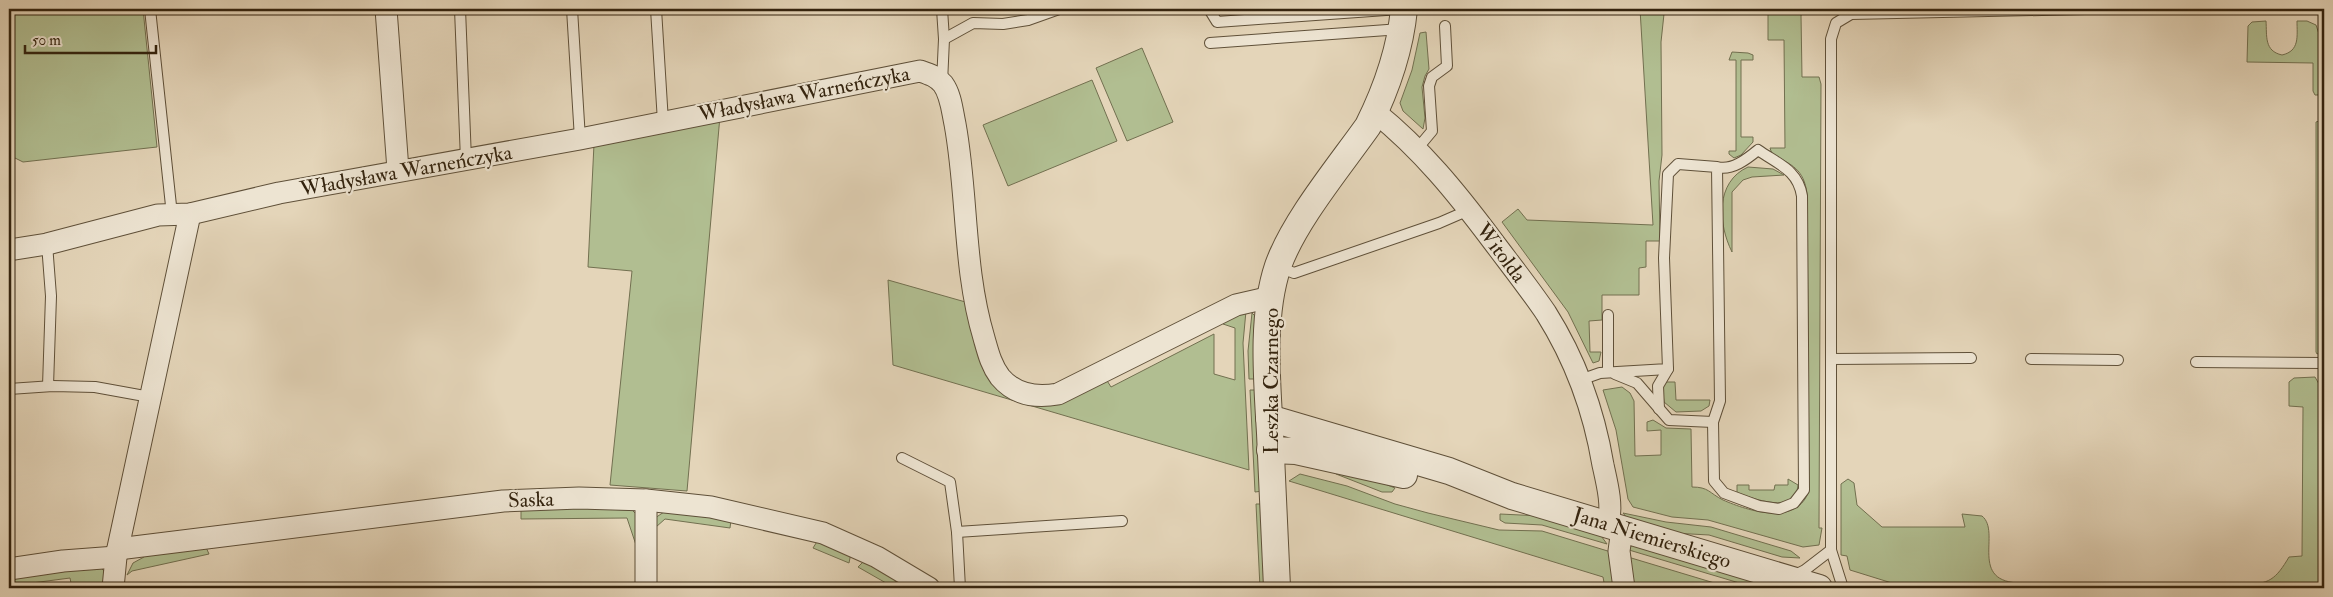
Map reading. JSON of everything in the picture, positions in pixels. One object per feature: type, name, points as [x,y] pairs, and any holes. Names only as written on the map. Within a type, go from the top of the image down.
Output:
[{"type":"street","points":[[386,9],[398,170]]},
{"type":"street","points":[[1375,112],[1393,68],[1402,16]]},
{"type":"street","name":"Władysława Warneńczyka","points":[[9,250],[47,244],[158,215],[181,214],[398,170],[466,160],[580,139],[920,71],[933,76],[942,84],[949,96],[959,148],[964,223],[976,314],[991,362],[999,376],[1016,390],[1028,395],[1042,397],[1058,394],[1236,305],[1271,297]]},
{"type":"street","name":"Witolda","points":[[1375,112],[1417,149],[1445,178],[1545,312],[1580,380],[1597,433],[1610,515],[1615,527],[1624,588]]},
{"type":"street","name":"Leszka Czarnego","points":[[1277,588],[1267,349],[1271,297],[1278,267],[1294,233],[1368,126],[1375,112]]},
{"type":"street","points":[[113,588],[117,553],[150,397],[181,214]]},
{"type":"street","name":"Jana Niemierskiego","points":[[1269,418],[1449,471],[1512,496],[1776,578],[1819,588]]},
{"type":"street","name":"Jana Niemierskiego","points":[[1270,450],[1296,451],[1453,486],[1512,496]]},
{"type":"street","name":"Saska","points":[[9,569],[503,501],[580,498],[646,500],[711,507],[823,533],[877,557],[929,588]]},
{"type":"street","points":[[646,500],[646,588]]},
{"type":"lane","points":[[150,9],[181,214]]},
{"type":"lane","points":[[460,9],[466,160]]},
{"type":"lane","points":[[572,9],[580,139]]},
{"type":"lane","points":[[656,9],[663,122]]},
{"type":"lane","points":[[942,9],[944,40],[942,84]]},
{"type":"lane","points":[[944,40],[974,23],[1003,24],[1028,20],[1058,9]]},
{"type":"lane","points":[[1210,9],[1217,22],[1402,16]]},
{"type":"lane","points":[[1843,588],[1831,550],[1831,39],[1836,23],[1851,14],[2085,9]]},
{"type":"lane","points":[[1210,43],[1402,16]]},
{"type":"lane","points":[[1417,149],[1432,131],[1433,98],[1429,86],[1432,77],[1447,66],[1445,26]]},
{"type":"lane","points":[[1659,409],[1658,386],[1668,369],[1664,258],[1668,174],[1678,164],[1717,167],[1723,168],[1735,165],[1749,158],[1758,150],[1794,174],[1800,185],[1804,490],[1800,498],[1794,503],[1779,509],[1759,506],[1724,493],[1714,481],[1713,422],[1720,401],[1717,167]]},
{"type":"lane","points":[[1278,267],[1294,273],[1439,223],[1469,210]]},
{"type":"lane","points":[[47,244],[51,296],[48,386]]},
{"type":"lane","points":[[1608,315],[1608,372]]},
{"type":"lane","points":[[1831,359],[1971,358]]},
{"type":"lane","points":[[2031,359],[2118,360]]},
{"type":"lane","points":[[2196,362],[2324,363]]},
{"type":"lane","points":[[1580,380],[1608,372],[1668,369]]},
{"type":"lane","points":[[1608,372],[1637,383],[1669,420],[1713,422]]},
{"type":"lane","points":[[9,389],[48,386],[95,387],[150,397]]},
{"type":"lane","points":[[902,458],[950,482],[957,532],[960,588]]},
{"type":"lane","points":[[957,532],[1122,521]]},
{"type":"lane","points":[[1776,578],[1805,570],[1831,550]]},
{"type":"green space","points":[[9,9],[143,9],[157,147],[23,162],[9,155]]},
{"type":"green space","points":[[1640,9],[1663,9],[1664,14],[1661,42],[1662,155],[1659,181],[1660,241],[1646,241],[1646,267],[1639,268],[1639,295],[1602,295],[1602,320],[1589,321],[1590,352],[1601,352],[1599,361],[1593,363],[1568,312],[1502,222],[1518,209],[1527,220],[1653,225]]},
{"type":"green space","points":[[1768,9],[1816,9],[1801,15],[1802,77],[1819,77],[1821,84],[1819,528],[1822,528],[1819,545],[1803,547],[1708,520],[1672,517],[1633,507],[1628,499],[1616,430],[1603,390],[1622,387],[1630,393],[1634,401],[1635,456],[1661,455],[1661,430],[1647,431],[1647,422],[1653,420],[1666,428],[1691,429],[1692,487],[1706,489],[1723,500],[1745,508],[1771,513],[1794,509],[1803,502],[1809,490],[1807,194],[1800,173],[1791,165],[1772,154],[1770,148],[1785,148],[1784,40],[1768,40]]},
{"type":"green space","points":[[2266,21],[2269,46],[2276,53],[2282,55],[2288,53],[2295,46],[2297,21],[2307,21],[2316,25],[2320,37],[2320,91],[2318,95],[2315,95],[2313,91],[2313,63],[2247,62],[2248,26],[2252,22]]},
{"type":"green space","points":[[1426,32],[1429,69],[1422,87],[1425,118],[1423,129],[1403,111],[1400,103],[1412,70],[1420,33]]},
{"type":"green space","points":[[1142,48],[1173,122],[1127,141],[1096,68]]},
{"type":"green space","points":[[1732,52],[1753,55],[1753,60],[1741,60],[1741,137],[1753,137],[1753,142],[1741,155],[1734,158],[1729,154],[1729,151],[1736,151],[1736,60],[1729,60]]},
{"type":"green space","points":[[1092,80],[1117,141],[1008,186],[983,125]]},
{"type":"green space","points":[[720,116],[687,491],[610,485],[632,271],[588,267],[594,144]]},
{"type":"green space","points":[[2319,121],[2319,353],[2317,354],[2316,122]]},
{"type":"green space","points":[[1748,167],[1773,169],[1784,175],[1752,177],[1743,180],[1732,192],[1732,252],[1724,229],[1722,205],[1730,183],[1737,174]]},
{"type":"green space","points":[[888,280],[969,303],[1018,396],[1106,379],[1111,387],[1214,334],[1214,374],[1235,380],[1235,328],[1223,324],[1231,316],[1246,311],[1243,343],[1249,470],[893,365]]},
{"type":"green space","points":[[1252,313],[1257,318],[1257,379],[1249,379],[1248,351]]},
{"type":"green space","points":[[2315,377],[2319,384],[2319,588],[2243,588],[2241,586],[2243,584],[2266,582],[2280,571],[2289,557],[2302,556],[2303,407],[2289,406],[2289,382],[2294,378]]},
{"type":"green space","points":[[1664,382],[1675,382],[1676,400],[1710,400],[1709,406],[1701,411],[1676,412],[1664,402],[1662,386]]},
{"type":"green space","points":[[1250,390],[1258,390],[1263,491],[1255,492]]},
{"type":"green space","points":[[1335,467],[1350,470],[1395,488],[1392,492],[1382,492],[1336,474]]},
{"type":"green space","points":[[1300,474],[1347,486],[1395,504],[1428,513],[1499,530],[1542,531],[1611,552],[1617,588],[1605,588],[1603,577],[1289,481]]},
{"type":"green space","points":[[1788,479],[1798,485],[1795,494],[1790,500],[1782,502],[1763,501],[1737,493],[1737,485],[1749,485],[1749,490],[1774,490],[1775,485],[1788,485]]},
{"type":"green space","points":[[1848,479],[1854,483],[1857,505],[1882,527],[1965,527],[1962,514],[1982,516],[1987,523],[1989,533],[1990,566],[1995,575],[2005,581],[2022,583],[2021,588],[1908,588],[1850,570],[1847,556],[1841,555],[1841,484]]},
{"type":"green space","points":[[1256,504],[1263,504],[1268,588],[1260,588]]},
{"type":"green space","points":[[573,508],[632,510],[638,516],[637,548],[627,518],[521,519],[521,510]]},
{"type":"green space","points":[[664,512],[731,520],[730,528],[665,519],[656,527],[655,518]]},
{"type":"green space","points":[[1623,513],[1666,522],[1711,527],[1791,551],[1800,558],[1782,557],[1709,535],[1673,533],[1628,519]]},
{"type":"green space","points":[[1500,514],[1541,516],[1599,533],[1607,544],[1542,525],[1505,523],[1500,520]]},
{"type":"green space","points":[[818,540],[851,553],[849,563],[813,548]]},
{"type":"green space","points":[[1638,543],[1744,576],[1756,588],[1629,550],[1631,546]]},
{"type":"green space","points":[[205,545],[209,554],[132,571],[127,575],[133,563],[144,557],[143,552]]},
{"type":"green space","points":[[1628,557],[1731,588],[1645,588],[1636,586],[1636,588],[1631,588]]},
{"type":"green space","points":[[865,560],[896,580],[893,587],[858,567]]},
{"type":"green space","points":[[82,566],[101,568],[106,573],[107,588],[72,588],[70,578],[9,586],[9,578]]}]
